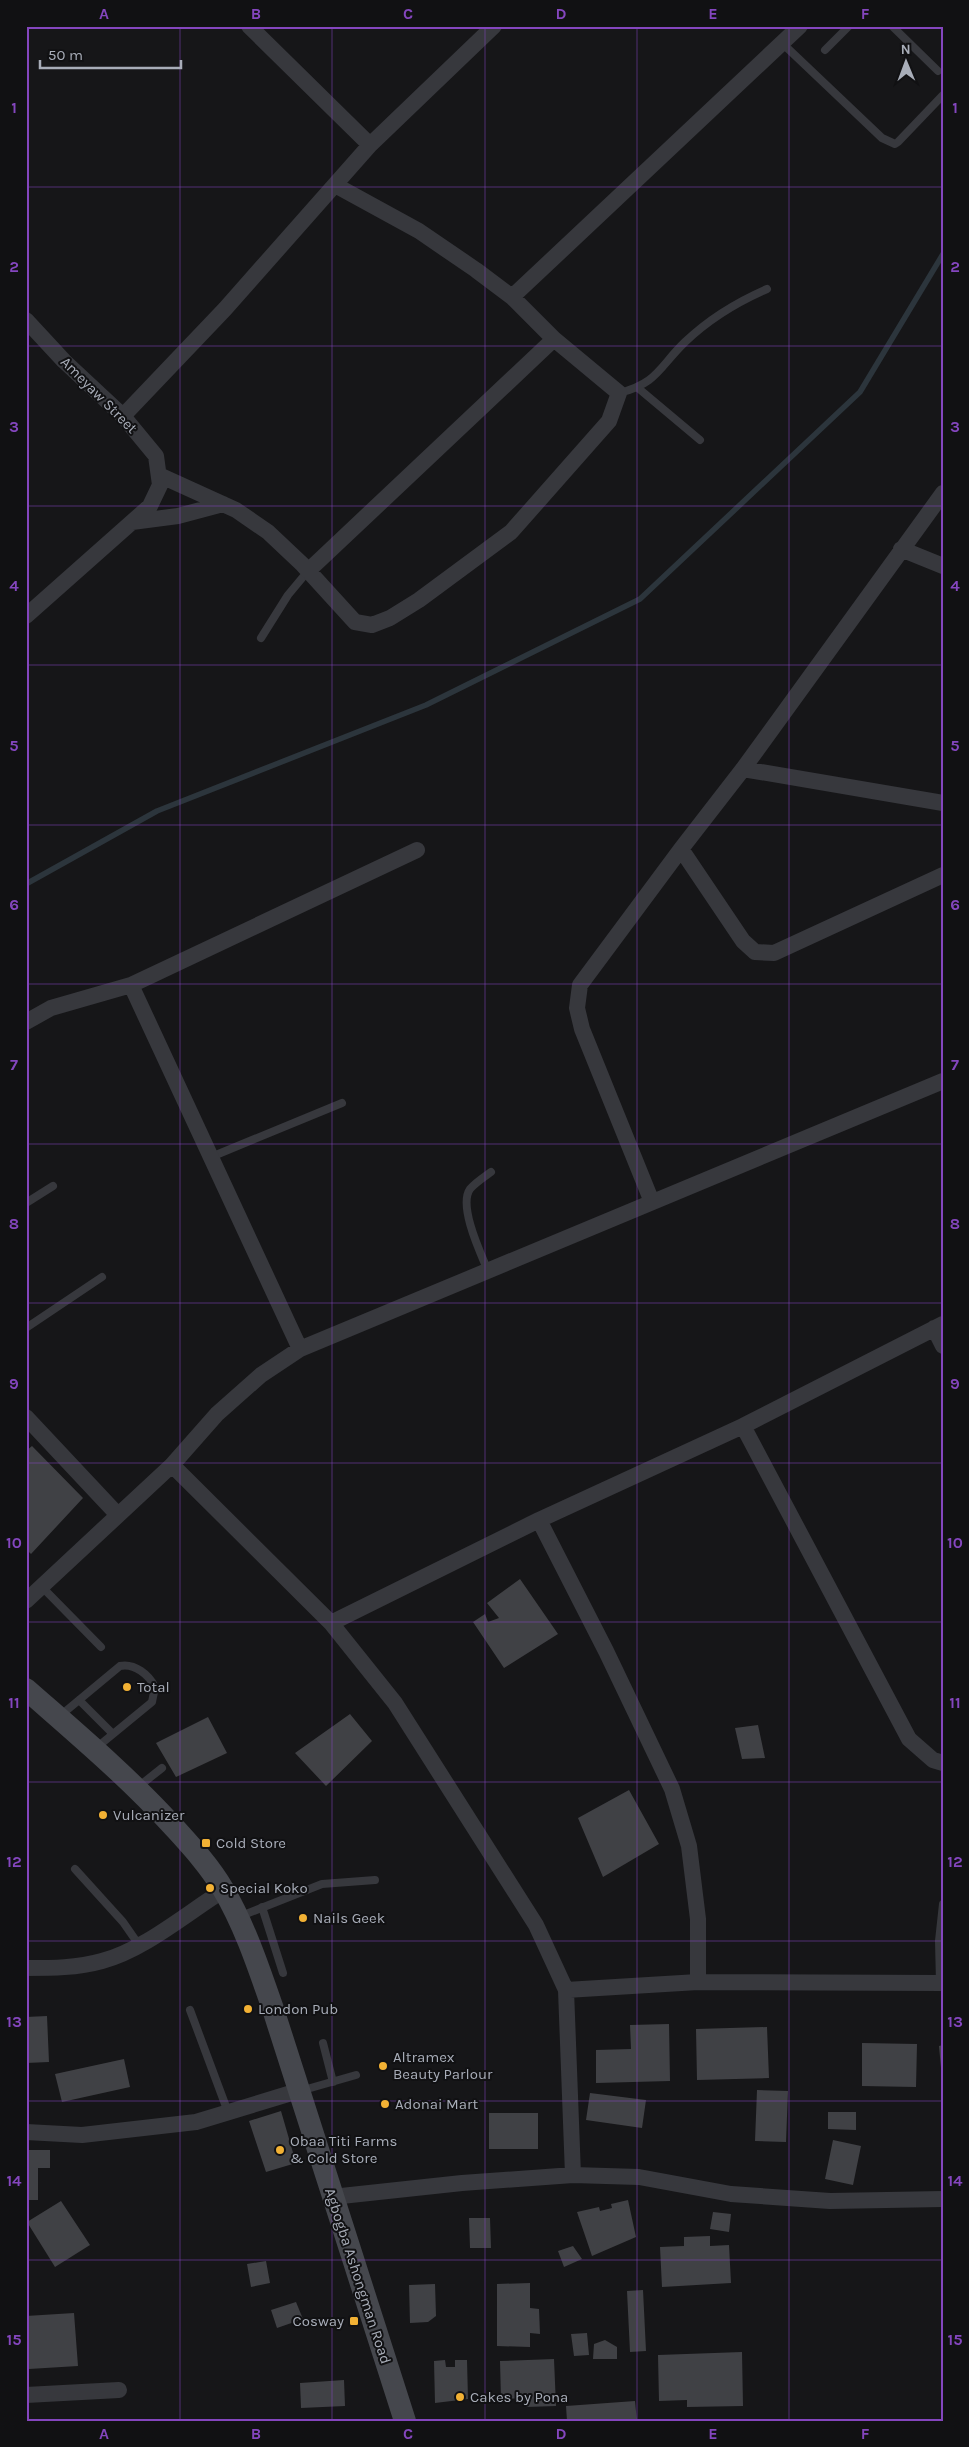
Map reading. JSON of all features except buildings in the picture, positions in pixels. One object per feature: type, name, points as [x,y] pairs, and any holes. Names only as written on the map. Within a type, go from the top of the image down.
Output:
[{"type":"street","points":[[249,26],[370,145]]},
{"type":"street","points":[[123,416],[225,309],[370,145],[494,26]]},
{"type":"street","points":[[512,297],[800,26]]},
{"type":"street","points":[[159,475],[236,510],[268,532],[308,571],[355,622],[372,625],[390,618],[419,600],[511,532],[609,421],[619,392],[554,339],[512,297],[419,231],[335,185]]},
{"type":"street","name":"Ameyaw Street","points":[[26,320],[64,361],[123,416],[156,456],[160,485],[150,506],[132,522]]},
{"type":"street","points":[[308,571],[554,339]]},
{"type":"street","points":[[652,1202],[582,1029],[577,1008],[580,985],[743,769],[943,493]]},
{"type":"street","points":[[26,616],[132,522],[178,516],[223,504]]},
{"type":"street","points":[[901,549],[943,566]]},
{"type":"street","points":[[743,769],[942,805]]},
{"type":"street","points":[[681,849],[743,941],[755,952],[774,953],[943,875]]},
{"type":"street","points":[[26,1022],[52,1008],[131,985],[417,850]]},
{"type":"street","points":[[131,985],[300,1349]]},
{"type":"street","points":[[26,1601],[117,1514],[172,1465],[217,1414],[261,1376],[300,1349],[943,1081]]},
{"type":"street","points":[[330,1623],[539,1520],[743,1426],[938,1326],[943,1346]]},
{"type":"street","points":[[26,1417],[117,1514]]},
{"type":"street","points":[[743,1426],[909,1739],[933,1760],[943,1763]]},
{"type":"street","points":[[172,1465],[330,1623],[395,1703],[536,1925],[566,1990],[573,2175]]},
{"type":"street","points":[[539,1520],[606,1651],[672,1789],[689,1846],[698,1919],[698,1982]]},
{"type":"street","name":"Agbogba Ashongman Road","points":[[26,1689],[95,1749],[136,1788],[202,1858],[224,1890],[259,1969],[405,2421]]},
{"type":"street","points":[[26,1968],[66,1968],[104,1961],[140,1945],[224,1890]]},
{"type":"street","points":[[566,1990],[698,1982],[941,1983]]},
{"type":"street","points":[[26,2132],[82,2135],[196,2122],[298,2092]]},
{"type":"street","points":[[332,2197],[462,2183],[573,2175],[639,2177],[731,2194],[830,2202],[943,2199]]},
{"type":"street","points":[[26,2395],[119,2390]]},
{"type":"lane","points":[[825,50],[849,26]]},
{"type":"lane","points":[[892,26],[938,71]]},
{"type":"lane","points":[[782,43],[882,138],[895,144],[943,94]]},
{"type":"lane","points":[[619,392],[638,388],[653,378],[685,342],[718,315],[767,289]]},
{"type":"lane","points":[[638,388],[700,440]]},
{"type":"lane","points":[[261,638],[288,595],[308,571]]},
{"type":"lane","points":[[211,1157],[342,1103]]},
{"type":"lane","points":[[488,1271],[466,1206],[469,1190],[490,1172]]},
{"type":"lane","points":[[26,1203],[53,1186]]},
{"type":"lane","points":[[26,1328],[102,1277]]},
{"type":"lane","points":[[42,1587],[101,1647]]},
{"type":"lane","points":[[58,1717],[120,1666],[133,1667],[152,1681],[155,1687],[152,1702],[95,1749]]},
{"type":"lane","points":[[79,1700],[113,1734]]},
{"type":"lane","points":[[136,1788],[162,1768]]},
{"type":"lane","points":[[75,1869],[117,1914],[140,1945]]},
{"type":"lane","points":[[236,1918],[322,1884],[375,1880]]},
{"type":"lane","points":[[941,1983],[940,1934],[943,1904]]},
{"type":"lane","points":[[262,1907],[283,1974]]},
{"type":"lane","points":[[190,2010],[228,2112]]},
{"type":"lane","points":[[322,2043],[333,2082]]},
{"type":"lane","points":[[298,2092],[356,2075]]},
{"type":"waterway","points":[[26,884],[157,811],[426,705],[640,599],[860,392],[943,254]]},
{"type":"place","name":"Total","points":[[127,1687]]},
{"type":"place","name":"Vulcanizer","points":[[103,1815]]},
{"type":"place","name":"Cold Store","points":[[206,1843]]},
{"type":"place","name":"Special Koko","points":[[210,1888]]},
{"type":"place","name":"Nails Geek","points":[[303,1918]]},
{"type":"place","name":"London Pub","points":[[248,2009]]},
{"type":"place","name":"Altramex Beauty Parlour","points":[[383,2066]]},
{"type":"place","name":"Adonai Mart","points":[[385,2104]]},
{"type":"place","name":"Obaa Titi Farms & Cold Store","points":[[280,2150]]},
{"type":"place","name":"Cosway","points":[[354,2321]]},
{"type":"place","name":"Cakes by Pona","points":[[460,2397]]}]
